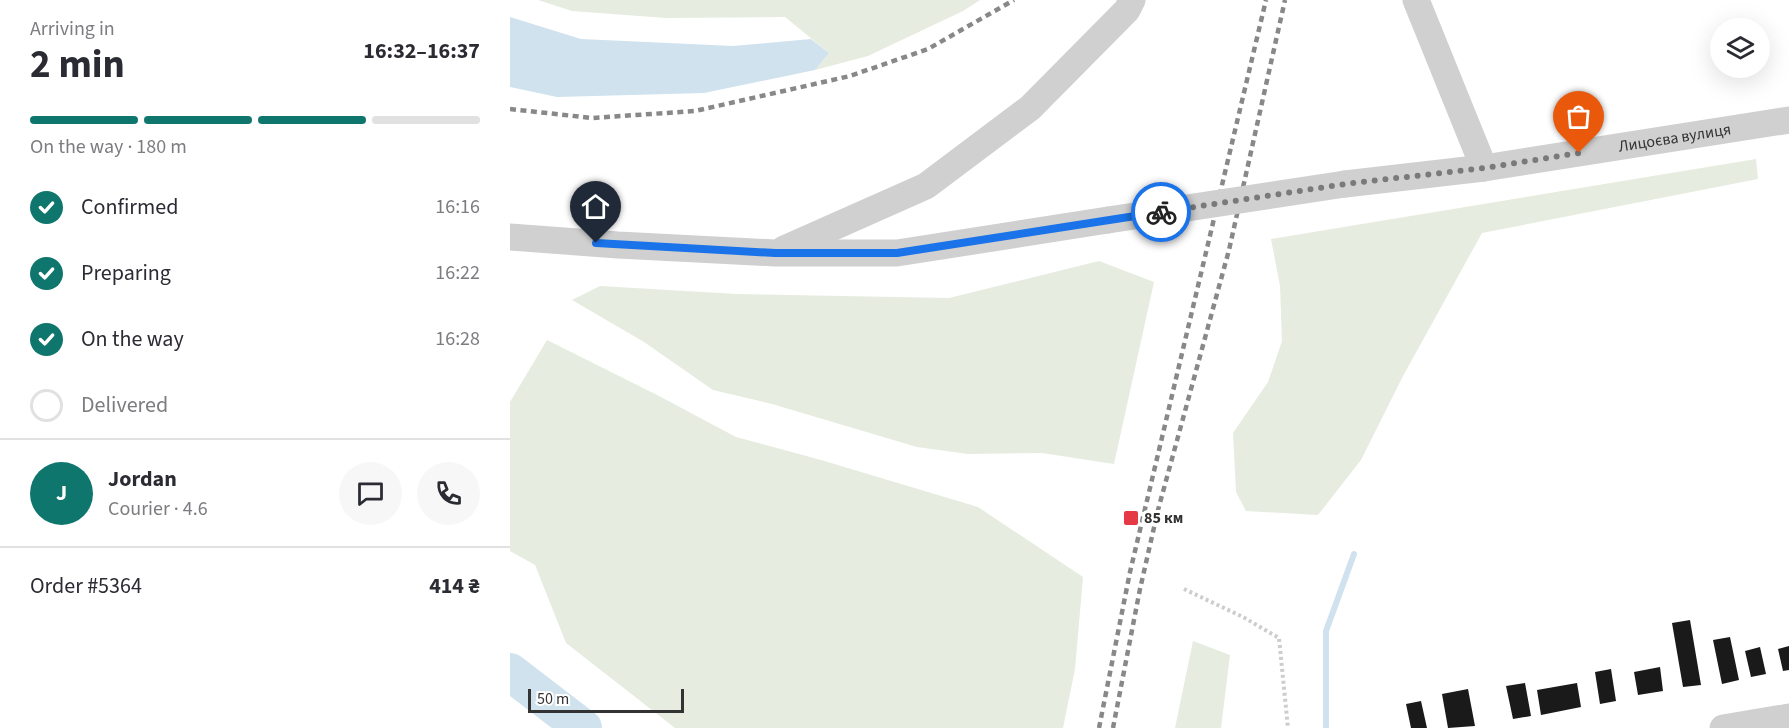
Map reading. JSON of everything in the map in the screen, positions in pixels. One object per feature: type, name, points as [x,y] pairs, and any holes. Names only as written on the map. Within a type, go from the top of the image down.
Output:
[{"type":"street","points":[[775,253],[927,186],[1030,108],[1127,10],[1132,0]]},
{"type":"street","points":[[1416,0],[1484,168]]},
{"type":"street","name":"Лицоєва вулиця","points":[[510,237],[775,253],[897,253],[1345,184],[1484,168],[1789,120]]},
{"type":"street","points":[[1722,728],[1789,717]]},
{"type":"path","points":[[1184,589],[1243,616],[1279,638],[1288,728]]},
{"type":"shaded area","points":[[538,0],[980,0],[963,11],[868,56],[815,70],[829,53],[785,17],[666,18],[572,11]]},
{"type":"shaded area","points":[[1756,159],[1758,179],[1482,233],[1403,376],[1361,460],[1318,515],[1246,511],[1236,492],[1233,433],[1268,382],[1282,341],[1280,286],[1271,239]]},
{"type":"shaded area","points":[[1099,261],[1154,282],[1114,464],[1042,453],[968,454],[917,447],[772,404],[713,390],[644,342],[572,300],[600,286],[737,294],[949,298]]},
{"type":"shaded area","points":[[547,340],[736,437],[978,507],[1083,577],[1075,669],[1063,728],[675,728],[566,643],[535,565],[510,551],[510,402]]},
{"type":"shaded area","points":[[1193,641],[1230,655],[1221,728],[1175,728]]},
{"type":"water","points":[[510,17],[581,39],[733,46],[811,39],[829,53],[815,70],[704,93],[557,97],[510,87]]},
{"type":"building","points":[[1690,620],[1701,685],[1683,687],[1672,623]]},
{"type":"building","points":[[1730,637],[1739,680],[1722,684],[1713,640]]},
{"type":"building","points":[[1789,646],[1789,670],[1783,671],[1778,649]]},
{"type":"building","points":[[1760,647],[1766,674],[1751,677],[1745,651]]},
{"type":"building","points":[[1660,667],[1663,691],[1638,695],[1634,672]]},
{"type":"building","points":[[1611,669],[1616,701],[1600,704],[1595,672]]},
{"type":"building","points":[[1525,683],[1531,716],[1513,719],[1506,686]]},
{"type":"building","points":[[1577,683],[1581,707],[1541,715],[1537,690]]},
{"type":"building","points":[[1468,689],[1475,726],[1448,728],[1442,694]]},
{"type":"building","points":[[1421,701],[1427,728],[1411,728],[1406,704]]},
{"type":"waterway","points":[[1326,728],[1326,631],[1354,554]]},
{"type":"waterway","points":[[510,672],[583,728]]},
{"type":"railway","points":[[510,109],[592,118],[695,111],[850,76],[928,49],[1014,0]]},
{"type":"railway","points":[[1099,728],[1130,572],[1266,0]]},
{"type":"railway","points":[[1113,728],[1158,510],[1229,250],[1285,0]]},
{"type":"way so far","points":[[1161,212],[1345,184],[1484,168],[1579,153]]},
{"type":"place","name":"85 км","points":[[1131,518]]},
{"type":"route","points":[[596,243],[775,253],[897,253],[1161,212]]}]
